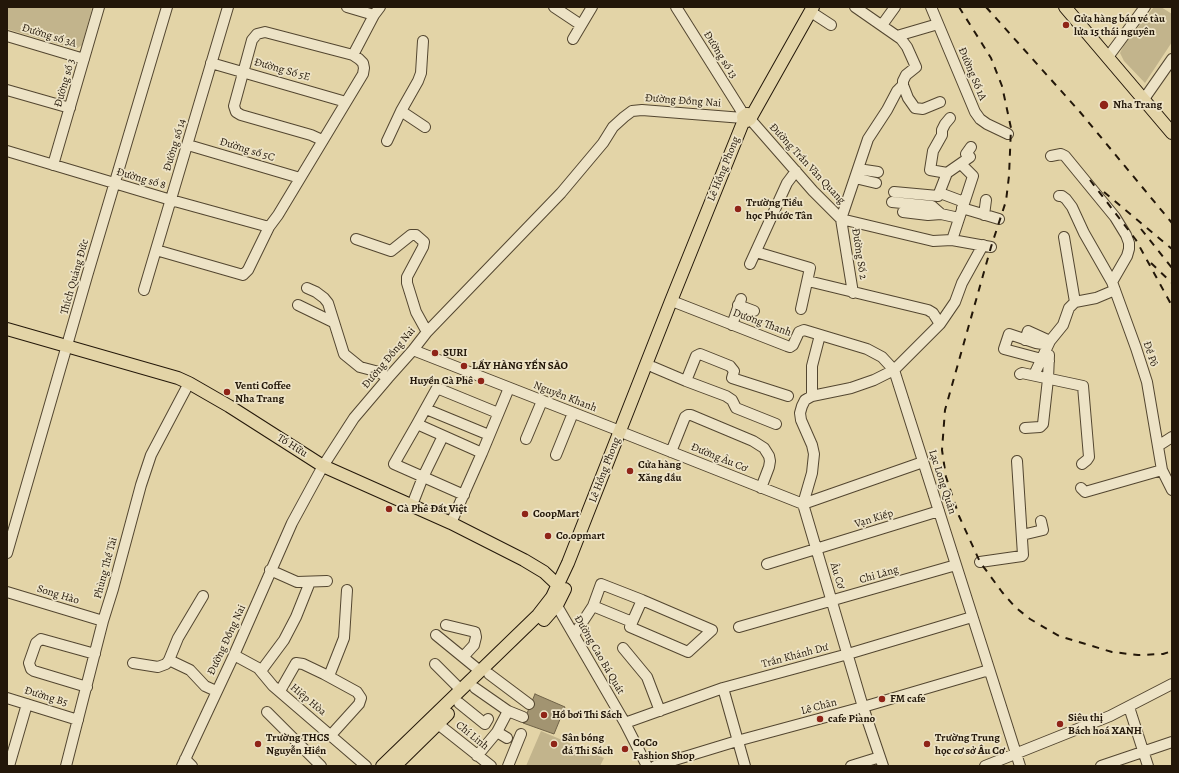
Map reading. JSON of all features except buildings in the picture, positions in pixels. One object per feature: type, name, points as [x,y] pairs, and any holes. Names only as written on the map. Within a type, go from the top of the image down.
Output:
[{"type":"main road","points":[[1065,7],[1172,133]]},
{"type":"main road","name":"Lê Hồng Phong","points":[[382,766],[461,690],[484,673],[538,615],[554,601],[561,588],[623,432],[755,95],[809,9]]},
{"type":"main road","name":"Lê Hồng Phong","points":[[623,432],[652,367],[674,302]]},
{"type":"main road","name":"Tố Hữu","points":[[7,329],[178,378],[189,383],[229,406],[324,466],[451,523],[524,560],[544,572],[561,588]]},
{"type":"main road","name":"Lê Hồng Phong","points":[[395,766],[475,688],[484,673]]},
{"type":"street","name":"Đường số 3","points":[[54,165],[99,7]]},
{"type":"street","name":"Thích Quảng Đức","points":[[8,549],[167,7]]},
{"type":"street","name":"Đường số 14","points":[[144,290],[228,7]]},
{"type":"street","points":[[347,7],[377,11],[353,55]]},
{"type":"street","points":[[554,7],[581,24]]},
{"type":"street","points":[[573,39],[592,7]]},
{"type":"street","name":"Đường số 13","points":[[676,7],[746,118]]},
{"type":"street","points":[[855,7],[901,39],[906,47],[916,67],[906,75],[903,85],[908,98],[915,108],[923,109],[940,102]]},
{"type":"street","points":[[882,25],[894,7]]},
{"type":"street","name":"Đường Số 1A","points":[[931,7],[975,112],[980,119],[987,124],[1008,134]]},
{"type":"street","points":[[1108,57],[1145,7]]},
{"type":"street","points":[[809,9],[831,25]]},
{"type":"street","points":[[897,36],[938,24]]},
{"type":"street","points":[[156,250],[243,275],[248,270],[269,227],[278,215],[363,74],[363,63],[359,58],[353,55],[265,32],[260,32],[254,36],[252,40],[234,106],[238,114],[310,135],[322,140]]},
{"type":"street","name":"Đường số 3A","points":[[7,36],[84,59]]},
{"type":"street","points":[[387,142],[421,73],[423,41]]},
{"type":"street","points":[[1144,99],[1172,59]]},
{"type":"street","name":"Đường Số 5E","points":[[211,63],[346,102]]},
{"type":"street","points":[[841,219],[868,139],[887,110],[897,91],[903,85]]},
{"type":"street","points":[[7,90],[70,108]]},
{"type":"street","name":"Đường Đồng Nai","points":[[187,764],[216,691],[234,655],[270,570],[292,523],[324,466],[354,418],[427,332],[561,192],[603,143],[614,127],[624,117],[632,112],[642,110],[746,118]]},
{"type":"street","points":[[401,111],[425,127]]},
{"type":"street","name":"Đường Trần Văn Quang","points":[[746,118],[841,219],[933,241],[952,240],[987,246],[962,283],[955,302],[940,324]]},
{"type":"street","points":[[947,173],[930,170],[933,151],[942,135],[942,130],[950,118]]},
{"type":"street","name":"Đường số 5C","points":[[188,145],[300,178]]},
{"type":"street","points":[[941,214],[932,206],[893,197],[938,196],[947,173],[970,157],[966,154],[972,146]]},
{"type":"street","name":"Đường số 8","points":[[7,152],[269,227]]},
{"type":"street","points":[[1034,375],[1045,360],[1050,341],[1063,325],[1069,308],[1075,302],[1096,298],[1113,286],[1129,250],[1129,243],[1126,235],[1115,217],[1065,156],[1061,154],[1051,156]]},
{"type":"street","points":[[952,240],[973,176],[961,164]]},
{"type":"street","points":[[750,264],[784,188],[796,171]]},
{"type":"street","points":[[856,174],[878,172]]},
{"type":"street","points":[[856,174],[876,183]]},
{"type":"street","points":[[940,193],[962,210]]},
{"type":"street","name":"Đề Pô","points":[[1059,196],[1062,196],[1070,203],[1084,233],[1113,286],[1147,382],[1162,470],[1172,490]]},
{"type":"street","points":[[984,215],[986,200]]},
{"type":"street","points":[[903,212],[928,215],[962,210],[999,219]]},
{"type":"street","name":"Đường Số 2","points":[[841,219],[853,293]]},
{"type":"street","points":[[356,240],[391,251],[411,235],[416,235],[424,242],[423,247],[407,277],[407,283],[416,312],[427,332]]},
{"type":"street","points":[[1064,236],[1075,302]]},
{"type":"street","points":[[756,252],[810,268],[801,310]]},
{"type":"street","points":[[802,504],[812,473],[814,454],[812,445],[801,420],[800,413],[805,400],[812,396],[863,384],[894,370],[940,324],[934,313],[928,310],[808,281]]},
{"type":"street","points":[[307,288],[324,298],[328,304],[344,354],[360,367],[379,372],[388,378]]},
{"type":"street","name":"Dương Thanh","points":[[674,302],[790,347],[793,345],[801,330],[820,335],[867,350],[882,357],[894,370]]},
{"type":"street","points":[[732,325],[740,302],[754,311]]},
{"type":"street","points":[[298,305],[333,322]]},
{"type":"street","points":[[1045,360],[1004,349],[1009,334],[1036,344],[1043,344],[1050,341]]},
{"type":"street","points":[[812,396],[812,366],[820,335]]},
{"type":"street","name":"Nguyễn Khanh","points":[[413,350],[623,432]]},
{"type":"street","points":[[686,381],[698,354],[730,366],[734,371],[726,396]]},
{"type":"street","points":[[1025,428],[1040,427],[1043,424],[1048,379],[1045,360]]},
{"type":"street","points":[[652,367],[726,396],[732,400],[736,408],[776,424]]},
{"type":"street","name":"Lạc Long Quân","points":[[894,370],[1020,766]]},
{"type":"street","points":[[1020,374],[1034,375],[1083,386],[1089,457],[1082,464]]},
{"type":"street","points":[[732,378],[788,396]]},
{"type":"street","name":"Phùng Thế Tài","points":[[66,766],[103,621],[114,589],[141,485],[152,455],[189,383]]},
{"type":"street","points":[[464,495],[394,464],[437,388],[498,413]]},
{"type":"street","points":[[451,523],[509,388]]},
{"type":"street","points":[[526,439],[542,401]]},
{"type":"street","points":[[426,409],[489,435]]},
{"type":"street","points":[[556,455],[573,413]]},
{"type":"street","points":[[671,452],[685,417],[691,415],[753,441],[764,448],[770,461],[761,488]]},
{"type":"street","points":[[418,424],[482,453]]},
{"type":"street","name":"Đường Âu Cơ","points":[[623,432],[802,504]]},
{"type":"street","points":[[412,505],[423,477],[444,436]]},
{"type":"street","points":[[1158,446],[1172,437]]},
{"type":"street","points":[[980,562],[1022,556],[1024,553],[1016,461]]},
{"type":"street","points":[[802,504],[923,462]]},
{"type":"street","points":[[1081,488],[1085,492],[1162,470]]},
{"type":"street","name":"Âu Cơ","points":[[802,504],[863,708],[882,762]]},
{"type":"street","name":"Vạn Kiếp","points":[[767,564],[939,511]]},
{"type":"street","points":[[1022,535],[1043,530],[1042,521]]},
{"type":"street","name":"Chi Lăng","points":[[738,627],[832,602],[956,566]]},
{"type":"street","points":[[270,570],[297,582],[327,581]]},
{"type":"street","points":[[261,671],[284,640],[296,617],[310,582]]},
{"type":"street","points":[[574,635],[593,606],[602,584],[642,600],[712,630],[688,652],[630,626],[642,600]]},
{"type":"street","points":[[329,676],[344,638],[347,590]]},
{"type":"street","name":"Song Hào","points":[[7,592],[103,621]]},
{"type":"street","points":[[133,663],[158,667],[166,664],[178,638],[204,596]]},
{"type":"street","name":"Đường Cao Bá Quát","points":[[554,601],[625,723],[648,766]]},
{"type":"street","points":[[593,606],[632,622]]},
{"type":"street","name":"Trần Khánh Dư","points":[[625,723],[723,688],[848,654],[972,617]]},
{"type":"street","points":[[446,624],[475,632],[476,637],[474,645],[463,657]]},
{"type":"street","points":[[436,635],[484,673],[529,704]]},
{"type":"street","points":[[87,687],[34,671],[31,669],[29,662],[36,643],[40,640],[95,654]]},
{"type":"street","points":[[623,648],[647,677],[660,711]]},
{"type":"street","name":"Hiệp Hòa","points":[[234,655],[252,664],[261,671],[271,683],[366,766]]},
{"type":"street","points":[[169,660],[190,670],[205,686],[216,691]]},
{"type":"street","points":[[280,691],[296,663],[303,664],[329,676],[357,692],[361,698],[356,707],[331,735]]},
{"type":"street","points":[[435,664],[461,690]]},
{"type":"street","name":"Lê Chân","points":[[656,766],[737,741],[863,708],[989,670]]},
{"type":"street","points":[[985,766],[1129,707],[1172,684]]},
{"type":"street","points":[[475,688],[508,711],[523,717]]},
{"type":"street","points":[[723,688],[745,766]]},
{"type":"street","name":"Đường B5","points":[[7,698],[78,720]]},
{"type":"street","points":[[459,703],[485,724],[488,719]]},
{"type":"street","points":[[9,766],[26,704]]},
{"type":"street","points":[[1129,707],[1148,766]]},
{"type":"street","points":[[477,756],[497,732],[508,711]]},
{"type":"street","points":[[267,712],[321,766]]},
{"type":"street","name":"Chí Linh","points":[[438,724],[491,766]]},
{"type":"street","points":[[497,732],[507,738]]},
{"type":"street","points":[[508,766],[521,734]]},
{"type":"street","points":[[1101,766],[1172,742]]},
{"type":"street","points":[[851,766],[882,762]]},
{"type":"shaded area","points":[[7,7],[91,7],[92,9],[82,45],[76,49],[7,29]]},
{"type":"shaded area","points":[[1154,7],[1161,7],[1172,14],[1172,42],[1145,83],[1124,61],[1120,53],[1124,45]]},
{"type":"shaded area","name":"Hồ bơi Thi Sách","points":[[535,694],[565,707],[554,734],[523,723]]},
{"type":"shaded area","name":"Sân bóng đá Thi Sách","points":[[541,731],[604,758],[600,766],[526,766]]},
{"type":"railway","points":[[959,7],[991,58],[1002,86],[1011,128],[1009,176],[1006,201],[991,247],[945,410],[942,450],[946,477],[959,516],[980,562],[1015,607],[1030,619],[1059,636],[1112,652],[1138,655],[1163,654],[1172,651]]},
{"type":"railway","points":[[986,7],[1080,112],[1172,223]]},
{"type":"railway","points":[[1090,180],[1136,240],[1172,306]]},
{"type":"railway","points":[[1104,192],[1172,249]]},
{"type":"railway","points":[[1141,229],[1172,268]]},
{"type":"railway","points":[[1151,263],[1172,283]]},
{"type":"place","name":"Cửa hàng bán vé tàu lửa 15 thái nguyên","points":[[1066,25]]},
{"type":"place","name":"Nha Trang","points":[[1104,105]]},
{"type":"place","name":"Trường Tiểu học Phước Tân","points":[[738,209]]},
{"type":"place","name":"SURI","points":[[435,353]]},
{"type":"place","name":"LẤY HÀNG YẾN SÀO","points":[[464,366]]},
{"type":"place","name":"Huyền Cà Phê","points":[[481,381]]},
{"type":"place","name":"Venti Coffee Nha Trang","points":[[227,392]]},
{"type":"place","name":"Cửa hàng Xăng dầu","points":[[630,471]]},
{"type":"place","name":"Cà Phê Đất Việt","points":[[389,509]]},
{"type":"place","name":"CoopMart","points":[[525,514]]},
{"type":"place","name":"Co.opmart","points":[[548,536]]},
{"type":"place","name":"FM cafe","points":[[882,699]]},
{"type":"place","name":"Hồ bơi Thi Sách","points":[[544,715]]},
{"type":"place","name":"cafe Piano","points":[[820,719]]},
{"type":"place","name":"Siêu thị Bách hoá XANH","points":[[1060,724]]},
{"type":"place","name":"Trường THCS Nguyễn Hiền","points":[[258,744]]},
{"type":"place","name":"Sân bóng đá Thi Sách","points":[[554,744]]},
{"type":"place","name":"Trường Trung học cơ sở Âu Cơ","points":[[927,744]]},
{"type":"place","name":"CoCo Fashion Shop","points":[[625,749]]}]
